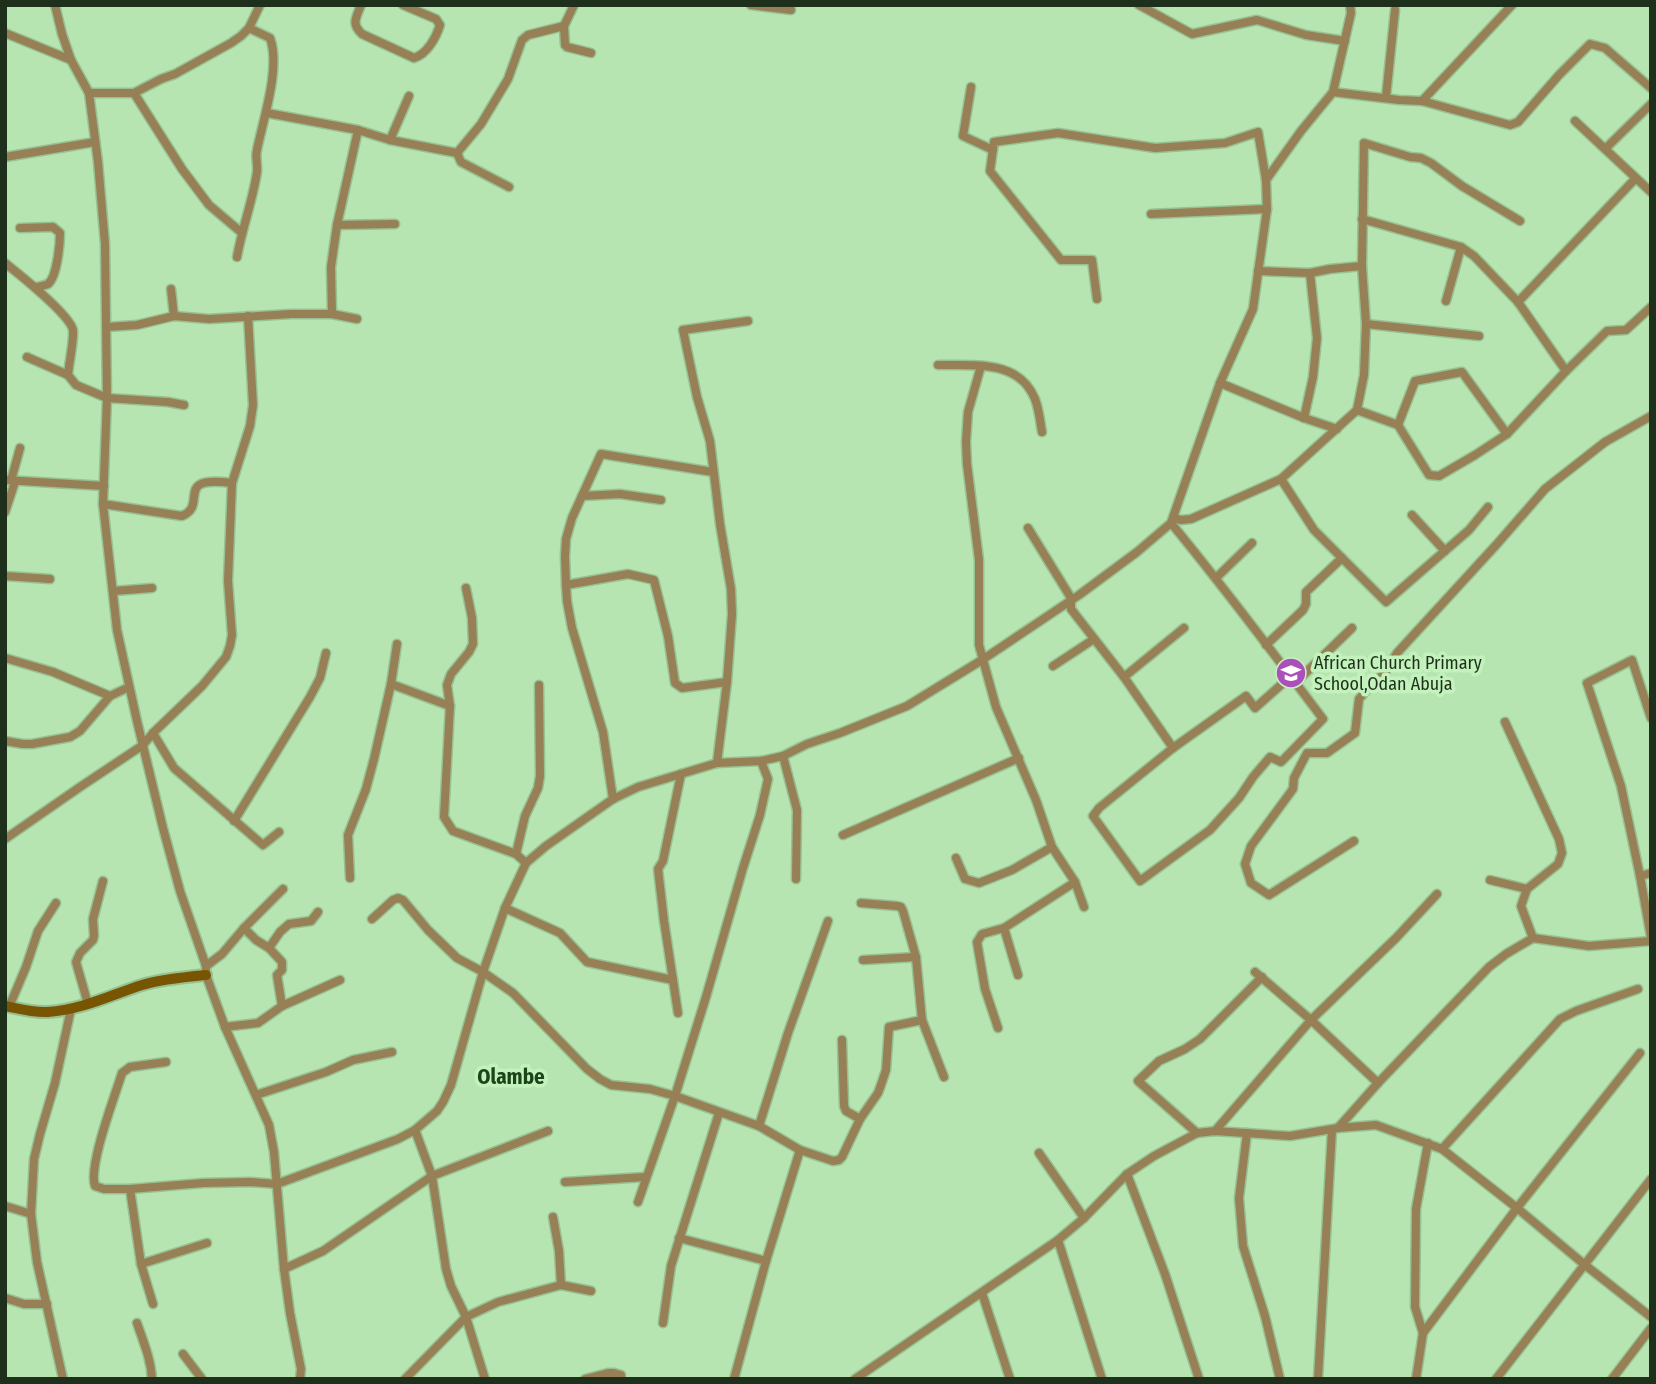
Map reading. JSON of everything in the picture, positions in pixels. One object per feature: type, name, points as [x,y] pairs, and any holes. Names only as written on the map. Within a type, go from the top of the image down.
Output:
[{"type":"street","points":[[55,5],[71,60],[89,93],[98,162],[105,244],[107,327],[103,504],[117,630],[180,891],[225,1027],[269,1125],[274,1152],[284,1269],[302,1369],[300,1379]]},
{"type":"street","points":[[89,93],[134,93],[175,74],[231,44],[249,28],[260,5]]},
{"type":"street","points":[[361,5],[355,23],[357,30],[414,58],[419,57],[435,38],[440,26],[436,19],[404,5]]},
{"type":"street","points":[[574,5],[564,26],[564,40],[567,47],[591,53]]},
{"type":"street","points":[[751,5],[791,10]]},
{"type":"street","points":[[1139,5],[1192,34],[1257,20],[1306,34],[1345,41]]},
{"type":"street","points":[[1266,180],[1333,92],[1351,13],[1350,5]]},
{"type":"street","points":[[1422,101],[1512,5]]},
{"type":"street","points":[[1386,97],[1395,10]]},
{"type":"street","points":[[457,153],[481,124],[508,79],[522,40],[528,35],[564,26]]},
{"type":"street","points":[[237,257],[257,171],[256,154],[267,113],[274,47],[270,38],[249,28]]},
{"type":"street","points":[[5,33],[71,60]]},
{"type":"street","points":[[1333,92],[1422,101],[1510,125],[1518,122],[1590,44],[1605,48],[1651,88]]},
{"type":"street","points":[[971,87],[963,136],[993,150]]},
{"type":"street","points":[[134,93],[182,169],[209,205],[242,233]]},
{"type":"street","points":[[390,140],[409,96]]},
{"type":"street","points":[[1605,149],[1651,104]]},
{"type":"street","points":[[267,113],[358,130],[390,140],[457,153]]},
{"type":"street","points":[[1575,121],[1651,192]]},
{"type":"street","points":[[332,314],[331,267],[337,225],[358,130]]},
{"type":"street","points":[[166,1062],[130,1068],[122,1073],[99,1148],[92,1178],[95,1186],[104,1189],[130,1189],[202,1183],[276,1184],[398,1139],[415,1130],[437,1111],[452,1085],[483,972],[505,908],[526,863],[555,839],[613,799],[638,787],[717,763],[761,761],[783,756],[807,744],[907,706],[982,660],[1137,552],[1172,521],[1220,383],[1253,309],[1268,209],[1258,132],[1224,143],[1155,148],[1058,134],[995,142],[990,172],[1061,260],[1092,260],[1097,299]]},
{"type":"street","points":[[5,157],[95,142]]},
{"type":"street","points":[[1172,521],[1191,519],[1281,479],[1357,410],[1364,375],[1366,324],[1362,267],[1363,143],[1421,158],[1520,221]]},
{"type":"street","points":[[457,153],[461,162],[509,187]]},
{"type":"street","points":[[1518,302],[1635,179]]},
{"type":"street","points":[[1151,214],[1268,209]]},
{"type":"street","points":[[1362,219],[1461,247],[1474,256],[1518,302],[1566,371]]},
{"type":"street","points":[[337,225],[395,224]]},
{"type":"street","points":[[20,228],[53,227],[60,233],[57,262],[50,282],[36,288]]},
{"type":"street","points":[[1446,301],[1461,247]]},
{"type":"street","points":[[5,263],[36,288],[72,327],[68,375]]},
{"type":"street","points":[[1258,271],[1310,273],[1362,267]]},
{"type":"street","points":[[1304,418],[1313,377],[1317,338],[1310,273]]},
{"type":"street","points":[[171,289],[174,316]]},
{"type":"street","points":[[1357,410],[1398,425],[1429,475],[1438,476],[1507,434],[1607,331],[1626,330],[1651,307]]},
{"type":"street","points":[[107,327],[137,325],[174,316],[209,319],[290,313],[332,314],[357,318]]},
{"type":"street","points":[[5,839],[143,745],[202,686],[226,657],[232,635],[228,582],[232,483],[250,426],[253,405],[248,316]]},
{"type":"street","points":[[717,763],[727,682],[731,589],[710,441],[683,330],[748,321]]},
{"type":"street","points":[[1366,324],[1479,336]]},
{"type":"street","points":[[27,357],[68,375],[76,385],[107,398],[184,405]]},
{"type":"street","points":[[938,365],[1002,368],[1016,375],[1031,391],[1036,401],[1042,432]]},
{"type":"street","points":[[981,366],[968,412],[966,442],[979,560],[979,645],[996,707],[1036,800],[1052,847],[1075,882],[1084,906]]},
{"type":"street","points":[[1398,425],[1415,381],[1462,372],[1507,434]]},
{"type":"street","points":[[1220,383],[1337,429]]},
{"type":"street","points":[[1354,841],[1269,895],[1251,883],[1245,864],[1251,846],[1293,789],[1294,778],[1307,753],[1327,753],[1355,733],[1359,699],[1384,674],[1397,653],[1545,489],[1605,442],[1651,416]]},
{"type":"street","points":[[5,512],[15,482],[12,477],[20,448]]},
{"type":"street","points":[[613,799],[603,732],[572,628],[567,601],[566,539],[572,519],[601,454],[713,472]]},
{"type":"street","points":[[1281,479],[1314,530],[1386,601],[1469,530],[1488,507]]},
{"type":"street","points":[[5,480],[104,486]]},
{"type":"street","points":[[103,504],[182,516],[191,510],[196,487],[200,483],[232,483]]},
{"type":"street","points":[[582,496],[620,494],[661,500]]},
{"type":"street","points":[[1412,515],[1445,551]]},
{"type":"street","points":[[1172,521],[1266,645],[1293,680],[1323,719],[1281,762],[1270,757],[1210,830],[1140,881],[1093,816],[1099,808],[1174,748],[1246,696],[1255,708],[1293,680],[1352,628]]},
{"type":"street","points":[[1028,528],[1071,598],[1072,609],[1174,748]]},
{"type":"street","points":[[1216,578],[1252,543]]},
{"type":"street","points":[[1266,645],[1303,610],[1306,592],[1342,558]]},
{"type":"street","points":[[566,585],[628,574],[654,580],[668,636],[675,683],[682,688],[727,682]]},
{"type":"street","points":[[5,576],[50,579]]},
{"type":"street","points":[[466,588],[472,618],[473,644],[451,674],[447,685],[450,706],[444,810],[447,824],[453,831],[516,854],[526,863]]},
{"type":"street","points":[[114,592],[152,589]]},
{"type":"street","points":[[1124,677],[1184,628]]},
{"type":"street","points":[[1053,666],[1094,639]]},
{"type":"street","points":[[350,878],[348,835],[366,789],[374,759],[397,643]]},
{"type":"street","points":[[234,821],[310,697],[320,678],[326,653]]},
{"type":"street","points":[[5,658],[53,672],[110,696]]},
{"type":"street","points":[[1318,1379],[1335,1129],[1489,967],[1506,954],[1533,938],[1589,946],[1651,939],[1621,786],[1587,684],[1632,660],[1651,718]]},
{"type":"street","points":[[391,684],[450,706]]},
{"type":"street","points":[[516,854],[525,816],[538,788],[540,776],[539,685]]},
{"type":"street","points":[[5,741],[32,744],[70,737],[80,732],[110,696],[130,687]]},
{"type":"street","points":[[1505,722],[1559,839],[1562,853],[1558,864],[1527,889],[1521,906],[1533,938]]},
{"type":"street","points":[[153,733],[174,768],[263,845],[279,832]]},
{"type":"street","points":[[783,756],[797,810],[796,879]]},
{"type":"street","points":[[843,835],[1019,758]]},
{"type":"street","points":[[638,1202],[675,1096],[760,815],[768,779],[761,761]]},
{"type":"street","points":[[678,1013],[658,869],[663,861],[681,774]]},
{"type":"street","points":[[956,858],[965,879],[979,883],[1012,870],[1052,847]]},
{"type":"street","points":[[1640,876],[1651,873]]},
{"type":"street","points":[[1490,880],[1527,889]]},
{"type":"street","points":[[88,1004],[76,962],[94,936],[93,919],[103,881]]},
{"type":"street","points":[[998,1028],[985,989],[977,942],[982,934],[1004,928],[1075,882]]},
{"type":"street","points":[[55,903],[38,931],[26,967],[7,1007],[29,1012],[71,1009],[144,984],[206,970],[283,889]]},
{"type":"street","points":[[1215,1131],[1311,1020],[1396,938],[1437,894]]},
{"type":"street","points":[[372,919],[393,900],[402,900],[457,958],[513,993],[587,1069],[611,1085],[650,1089],[675,1096],[759,1126],[800,1150],[833,1161],[839,1160],[845,1152],[860,1118],[878,1093],[886,1070],[889,1027],[922,1020]]},
{"type":"street","points":[[861,903],[901,907],[916,957],[922,1020],[944,1077]]},
{"type":"street","points":[[505,908],[559,933],[587,962],[673,980]]},
{"type":"street","points":[[269,948],[289,924],[311,921],[318,912]]},
{"type":"street","points":[[759,1126],[788,1033],[828,921]]},
{"type":"street","points":[[244,928],[282,962],[282,970],[277,975],[282,1006]]},
{"type":"street","points":[[1004,928],[1018,975]]},
{"type":"street","points":[[863,960],[916,957]]},
{"type":"street","points":[[1197,1133],[1138,1082],[1159,1061],[1200,1039],[1259,974],[1378,1083]]},
{"type":"street","points":[[225,1027],[258,1023],[282,1006],[340,980]]},
{"type":"street","points":[[1442,1149],[1560,1019],[1576,1010],[1638,989]]},
{"type":"street","points":[[63,1379],[37,1262],[31,1214],[34,1159],[55,1083],[71,1009]]},
{"type":"street","points":[[842,1040],[844,1106],[846,1111],[860,1118]]},
{"type":"street","points":[[256,1095],[354,1060],[392,1052]]},
{"type":"street","points":[[1423,1333],[1517,1208],[1640,1053]]},
{"type":"street","points":[[663,1323],[671,1266],[719,1113]]},
{"type":"street","points":[[855,1379],[1058,1240],[1127,1174],[1197,1133],[1215,1131],[1290,1136],[1376,1125],[1428,1143],[1442,1149],[1651,1317]]},
{"type":"street","points":[[415,1130],[432,1176],[446,1269],[466,1317],[485,1379]]},
{"type":"street","points":[[284,1269],[323,1251],[432,1176],[548,1131]]},
{"type":"street","points":[[1247,1133],[1239,1198],[1243,1246],[1265,1316],[1280,1379]]},
{"type":"street","points":[[1416,1379],[1423,1333],[1415,1307],[1416,1209],[1428,1143]]},
{"type":"street","points":[[734,1379],[800,1150]]},
{"type":"street","points":[[1039,1153],[1084,1218]]},
{"type":"street","points":[[1127,1174],[1165,1274],[1199,1379]]},
{"type":"street","points":[[565,1182],[645,1177]]},
{"type":"street","points":[[1496,1379],[1651,1180]]},
{"type":"street","points":[[130,1189],[141,1264],[153,1304]]},
{"type":"street","points":[[5,1206],[31,1214]]},
{"type":"street","points":[[553,1216],[561,1285]]},
{"type":"street","points":[[680,1238],[766,1261]]},
{"type":"street","points":[[1058,1240],[1102,1379]]},
{"type":"street","points":[[141,1264],[206,1243]]},
{"type":"street","points":[[405,1379],[466,1317],[498,1302],[561,1285],[592,1290]]},
{"type":"street","points":[[982,1293],[1010,1379]]},
{"type":"street","points":[[5,1298],[24,1304],[47,1304]]},
{"type":"street","points":[[136,1323],[146,1347],[152,1379]]},
{"type":"street","points":[[1612,1379],[1651,1328]]},
{"type":"street","points":[[183,1354],[202,1379]]},
{"type":"street","points":[[585,1379],[614,1373],[621,1376],[621,1379]]},
{"type":"place","name":"African Church Primary School,Odan Abuja","points":[[1291,673]]},
{"type":"district","name":"Olambe","points":[[511,1077]]}]
